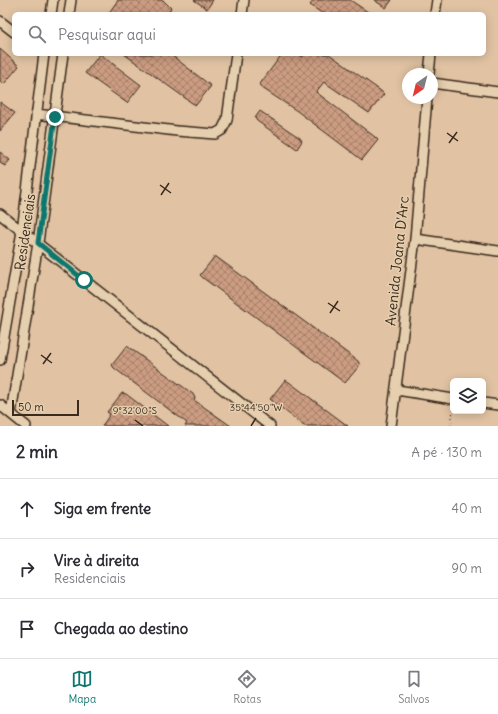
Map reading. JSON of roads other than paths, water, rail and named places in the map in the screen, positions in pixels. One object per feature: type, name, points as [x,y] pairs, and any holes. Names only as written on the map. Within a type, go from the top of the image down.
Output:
[{"type":"street","points":[[51,12],[53,0]]},
{"type":"street","points":[[69,12],[70,0]]},
{"type":"street","points":[[242,12],[244,0]]},
{"type":"street","points":[[435,12],[437,0]]},
{"type":"street","points":[[0,21],[12,30]]},
{"type":"street","name":"Residenciais","points":[[0,360],[22,231],[44,56]]},
{"type":"street","name":"Residenciais","points":[[10,413],[38,243],[63,56]]},
{"type":"street","points":[[36,114],[177,132],[215,134],[222,130],[227,120],[236,56]]},
{"type":"street","points":[[430,68],[431,56]]},
{"type":"street","points":[[438,84],[498,92]]},
{"type":"street","name":"Avenida Joana D'Arc","points":[[391,426],[397,390],[415,239],[426,104]]},
{"type":"street","points":[[0,214],[270,426]]},
{"type":"street","points":[[415,239],[498,251]]},
{"type":"street","points":[[397,390],[450,399]]},
{"type":"street","points":[[486,403],[498,405]]},
{"type":"street","points":[[0,405],[26,426]]}]
